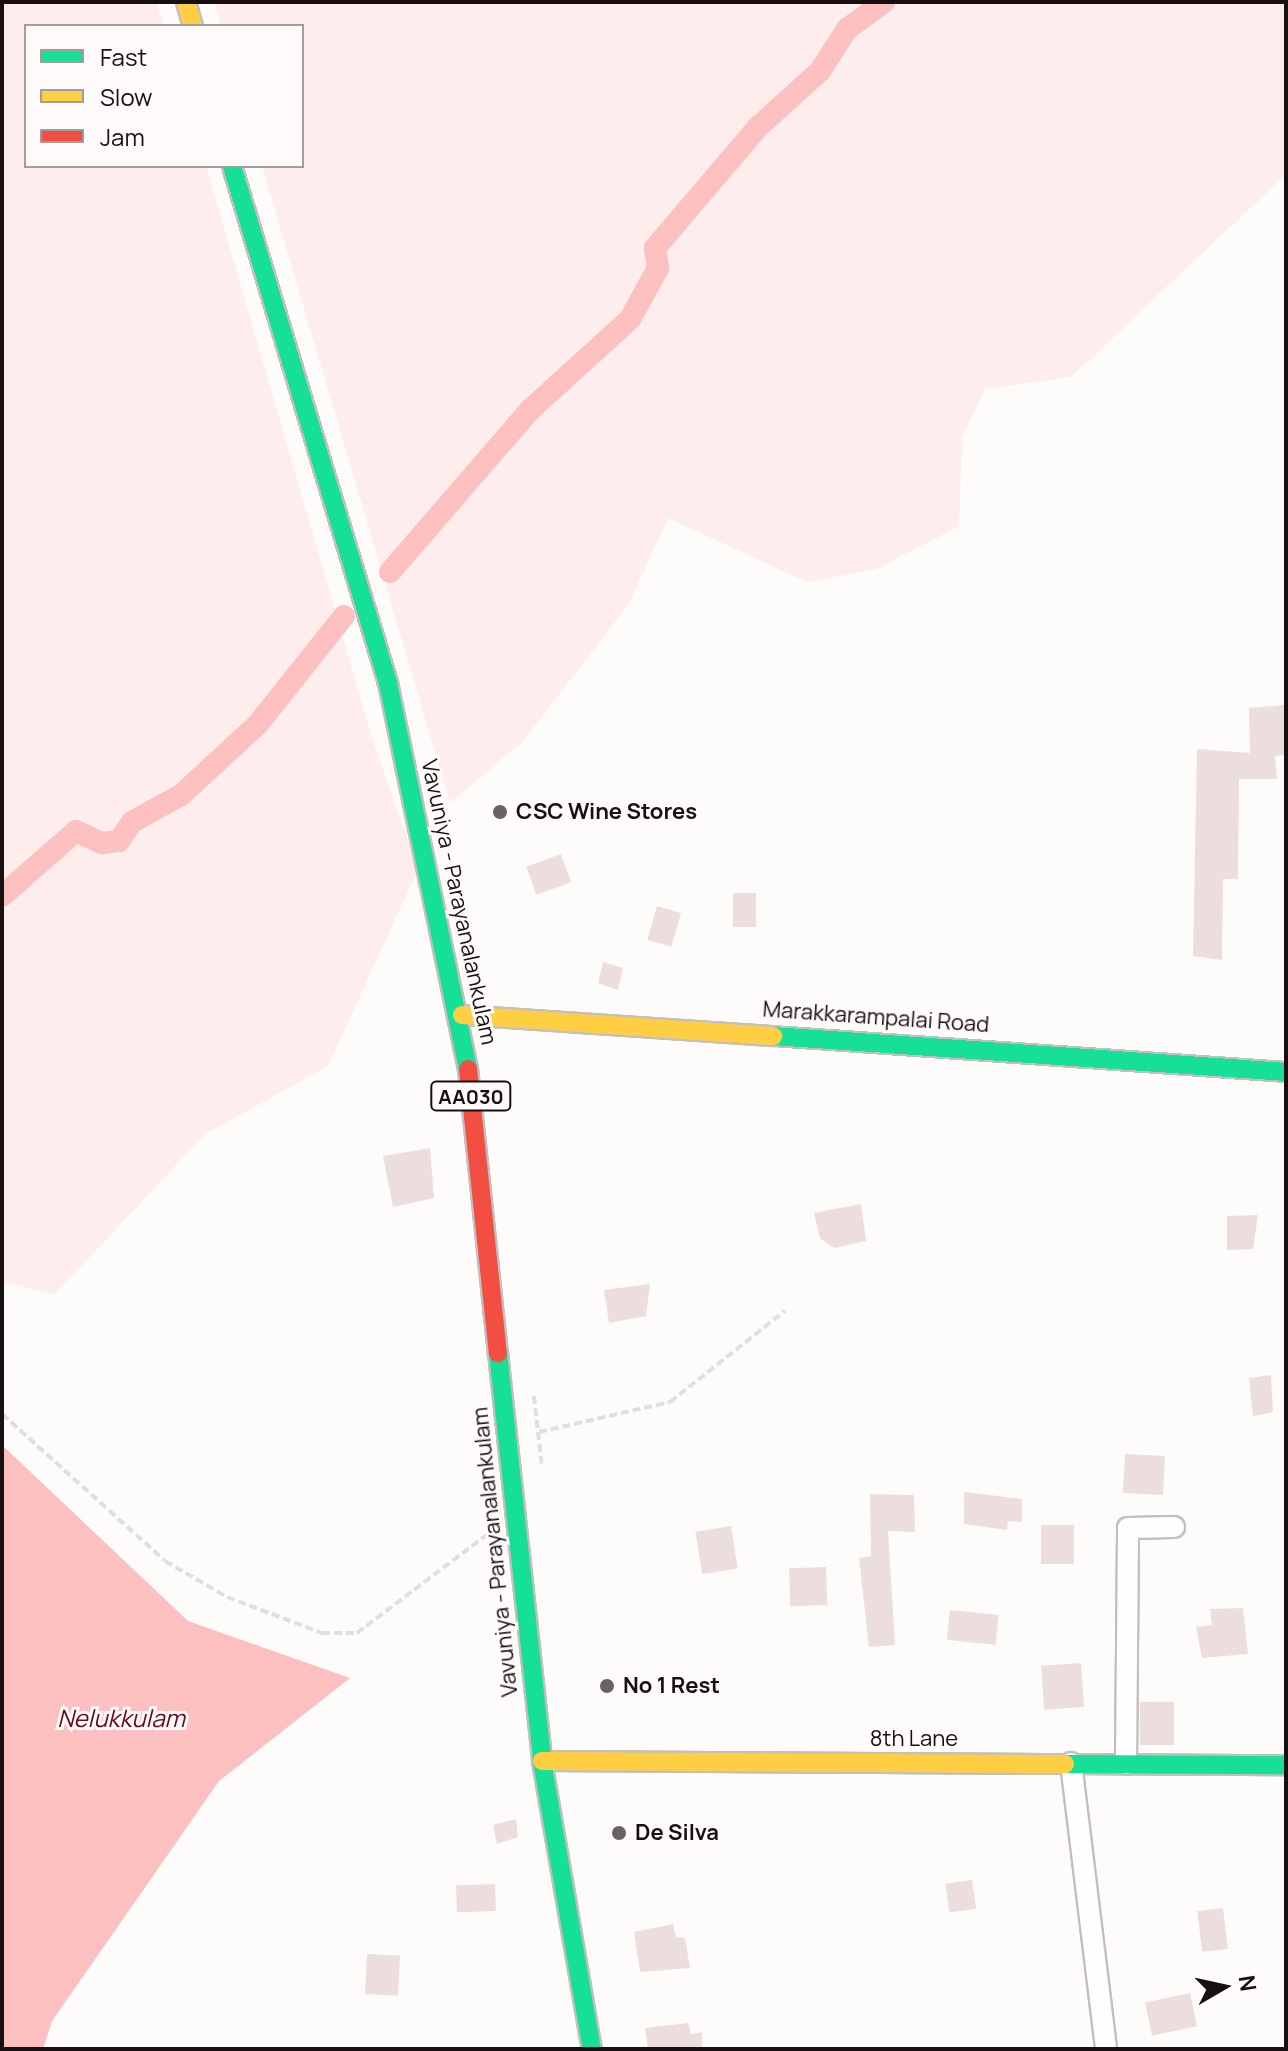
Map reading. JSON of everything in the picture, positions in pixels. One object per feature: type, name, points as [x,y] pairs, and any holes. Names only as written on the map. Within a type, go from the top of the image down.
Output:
[{"type":"main road","points":[[186,2],[192,24]]},
{"type":"main road","name":"Vavuniya - Parayanalankulam","points":[[233,168],[388,683],[462,1015],[542,1761],[592,2049]]},
{"type":"main road","name":"Marakkarampalai Road","points":[[462,1015],[1286,1072]]},
{"type":"main road","name":"8th Lane","points":[[542,1761],[1286,1765]]},
{"type":"street","points":[[1126,1764],[1128,1528],[1174,1527]]},
{"type":"street","points":[[1071,1763],[1106,2049]]},
{"type":"path","points":[[539,1432],[670,1402],[785,1311]]},
{"type":"path","points":[[533,1386],[543,1479]]},
{"type":"path","points":[[2,1414],[165,1561],[227,1597],[322,1633],[357,1633],[515,1514]]},
{"type":"shaded area","points":[[2,2],[157,2],[162,24],[24,24],[24,168],[207,168],[372,738],[418,869],[328,1066],[205,1134],[55,1294],[2,1282]]},
{"type":"shaded area","points":[[214,2],[1286,2],[1286,174],[1071,377],[985,389],[962,437],[959,526],[877,569],[807,582],[668,518],[628,605],[523,741],[450,803],[263,168],[304,168],[304,24],[220,24]]},
{"type":"water","name":"Nelukkulam","points":[[2,1445],[188,1621],[350,1678],[219,1781],[52,2021],[43,2049],[2,2049]]},
{"type":"building","points":[[1284,705],[1285,755],[1275,756],[1277,779],[1239,779],[1238,879],[1223,879],[1222,960],[1193,956],[1197,749],[1250,753],[1249,708]]},
{"type":"building","points":[[561,854],[571,882],[536,895],[526,867]]},
{"type":"building","points":[[733,893],[756,893],[756,927],[733,927]]},
{"type":"building","points":[[657,906],[681,913],[671,947],[647,940]]},
{"type":"building","points":[[603,962],[623,968],[618,990],[598,983]]},
{"type":"building","points":[[430,1148],[434,1198],[393,1207],[383,1156]]},
{"type":"building","points":[[861,1204],[866,1241],[834,1248],[820,1238],[814,1213]]},
{"type":"building","points":[[1258,1215],[1253,1249],[1227,1250],[1227,1216]]},
{"type":"building","points":[[650,1284],[646,1316],[609,1323],[604,1290]]},
{"type":"building","points":[[1271,1375],[1273,1412],[1253,1416],[1249,1378]]},
{"type":"building","points":[[1125,1454],[1165,1456],[1163,1495],[1123,1493]]},
{"type":"building","points":[[964,1492],[1022,1499],[1022,1522],[1008,1521],[1007,1530],[964,1524]]},
{"type":"building","points":[[870,1494],[914,1495],[915,1532],[888,1531],[895,1645],[869,1647],[859,1558],[871,1556]]},
{"type":"building","points":[[1041,1525],[1074,1525],[1074,1564],[1041,1564]]},
{"type":"building","points":[[731,1526],[738,1568],[702,1574],[695,1532]]},
{"type":"building","points":[[826,1567],[827,1605],[790,1606],[789,1568]]},
{"type":"building","points":[[1243,1608],[1248,1654],[1202,1658],[1196,1627],[1212,1625],[1210,1609]]},
{"type":"building","points":[[950,1610],[999,1615],[996,1645],[947,1640]]},
{"type":"building","points":[[1081,1663],[1084,1707],[1044,1710],[1041,1666]]},
{"type":"building","points":[[1140,1702],[1174,1702],[1174,1745],[1140,1745]]},
{"type":"building","points":[[516,1819],[518,1837],[497,1844],[493,1825]]},
{"type":"building","points":[[972,1880],[976,1909],[949,1912],[945,1884]]},
{"type":"building","points":[[495,1884],[496,1911],[457,1912],[456,1885]]},
{"type":"building","points":[[1223,1908],[1228,1949],[1202,1952],[1197,1911]]},
{"type":"building","points":[[673,1924],[676,1937],[685,1938],[690,1968],[640,1972],[634,1932]]},
{"type":"building","points":[[367,1954],[400,1956],[398,1996],[365,1994]]},
{"type":"building","points":[[1190,1993],[1197,2026],[1152,2036],[1145,2003]]},
{"type":"building","points":[[688,2023],[691,2034],[702,2032],[702,2049],[648,2049],[645,2028]]},
{"type":"waterway","points":[[390,572],[530,410],[630,319],[658,268],[655,248],[758,127],[820,71],[847,29],[884,2]]},
{"type":"waterway","points":[[2,896],[76,831],[102,843],[119,841],[132,822],[181,795],[258,724],[344,616]]},
{"type":"traffic: fast","points":[[233,168],[388,683],[468,1069]]},
{"type":"traffic: fast","points":[[773,1036],[1286,1072]]},
{"type":"traffic: fast","points":[[498,1353],[542,1761],[592,2049]]},
{"type":"traffic: fast","points":[[1065,1764],[1286,1765]]},
{"type":"traffic: slow","points":[[186,2],[192,24]]},
{"type":"traffic: slow","points":[[462,1015],[773,1036]]},
{"type":"traffic: slow","points":[[542,1761],[1065,1764]]},
{"type":"traffic: jam","points":[[468,1069],[498,1353]]},
{"type":"place","name":"CSC Wine Stores","points":[[500,812]]},
{"type":"place","name":"No 1 Rest","points":[[607,1686]]},
{"type":"place","name":"De Silva","points":[[619,1833]]}]
